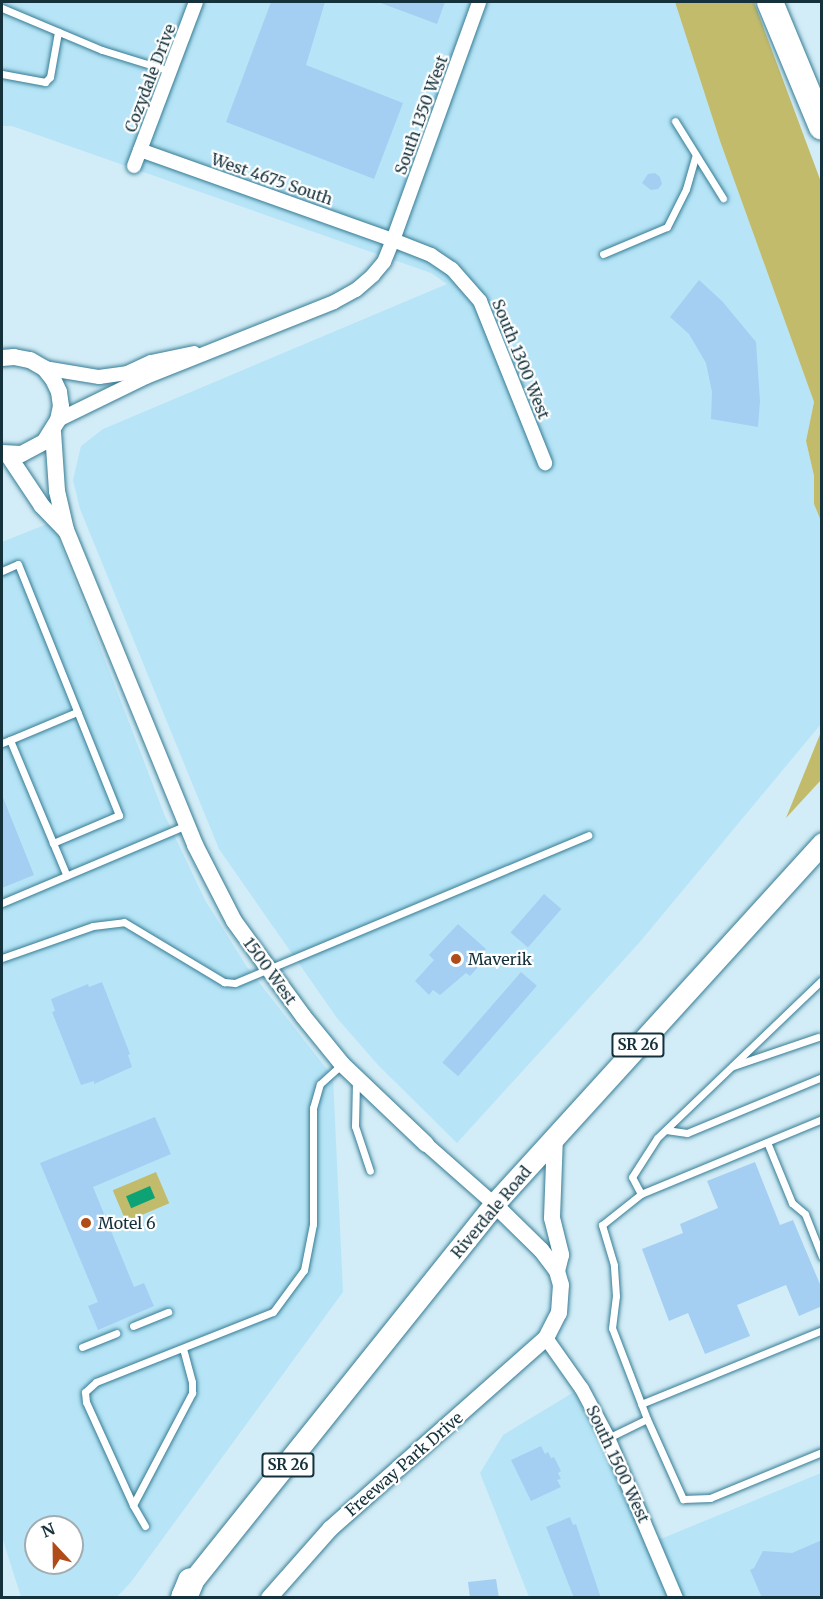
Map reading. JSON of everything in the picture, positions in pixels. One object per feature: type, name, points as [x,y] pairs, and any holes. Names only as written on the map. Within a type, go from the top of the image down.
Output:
[{"type":"highway","points":[[770,2],[822,127]]},
{"type":"main road","name":"Riverdale Road","points":[[185,1592],[494,1204],[822,843]]},
{"type":"street","name":"Cozydale Drive","points":[[134,166],[196,2]]},
{"type":"street","name":"South 1350 West","points":[[56,426],[146,377],[334,302],[356,290],[384,262],[479,2]]},
{"type":"street","name":"West 4675 South","points":[[140,150],[393,240]]},
{"type":"street","name":"South 1300 West","points":[[393,240],[431,255],[452,269],[480,301],[545,463]]},
{"type":"street","points":[[6,356],[30,360],[44,368],[99,377],[127,373],[151,362],[181,354],[211,352]]},
{"type":"street","name":"1500 West","points":[[44,368],[53,379],[59,392],[56,426],[57,491],[66,530],[187,825],[234,921],[267,968],[342,1064],[426,1144],[494,1204],[541,1250],[557,1271]]},
{"type":"street","points":[[5,454],[33,450],[56,426]]},
{"type":"street","name":"1500 West","points":[[5,454],[42,506],[66,530]]},
{"type":"street","points":[[546,1338],[559,1313],[561,1285],[557,1271],[561,1255],[552,1218],[555,1136]]},
{"type":"street","name":"South 1500 West","points":[[546,1338],[582,1389],[608,1438],[676,1598]]},
{"type":"street","name":"Freeway Park Drive","points":[[269,1598],[330,1529],[546,1338]]},
{"type":"lane","points":[[2,8],[102,50],[170,71]]},
{"type":"lane","points":[[2,74],[45,82],[50,77],[58,32]]},
{"type":"lane","points":[[675,121],[723,198]]},
{"type":"lane","points":[[603,254],[667,227],[686,189],[696,155]]},
{"type":"lane","points":[[2,571],[18,564],[119,815],[53,843]]},
{"type":"lane","points":[[2,744],[77,712]]},
{"type":"lane","points":[[10,740],[67,876]]},
{"type":"lane","points":[[2,903],[187,825]]},
{"type":"lane","points":[[2,958],[93,926],[124,922],[224,982],[244,980],[267,968],[588,835]]},
{"type":"lane","points":[[641,1194],[632,1177],[657,1138],[822,980]]},
{"type":"lane","points":[[730,1067],[821,1039]]},
{"type":"lane","points":[[146,1526],[133,1505],[86,1402],[85,1392],[96,1382],[273,1312],[304,1270],[313,1224],[313,1108],[320,1084],[342,1064]]},
{"type":"lane","points":[[666,1130],[687,1133],[822,1077]]},
{"type":"lane","points":[[356,1079],[355,1126],[370,1171]]},
{"type":"lane","points":[[822,1119],[641,1194],[602,1225],[614,1265],[616,1296],[612,1328],[647,1419],[683,1499],[710,1498],[822,1452]]},
{"type":"lane","points":[[767,1142],[792,1203],[805,1214],[822,1257]]},
{"type":"lane","points":[[133,1326],[168,1312]]},
{"type":"lane","points":[[641,1404],[822,1330]]},
{"type":"lane","points":[[82,1347],[116,1333]]},
{"type":"lane","points":[[133,1505],[192,1394],[192,1382],[183,1349]]},
{"type":"lane","points":[[608,1438],[647,1419]]},
{"type":"shaded area","points":[[2,2],[675,2],[720,141],[814,402],[806,441],[814,476],[814,504],[821,521],[821,724],[639,943],[457,1143],[378,1065],[337,1018],[219,849],[80,509],[73,480],[81,446],[103,429],[447,284],[431,273],[12,126],[2,126]]},
{"type":"shaded area","points":[[675,2],[754,2],[821,182],[821,521],[814,504],[814,476],[806,441],[814,402],[720,141]]},
{"type":"shaded area","points":[[52,522],[165,816],[205,900],[247,967],[333,1077],[343,1292],[131,1582],[117,1597],[21,1597],[2,1537],[2,542]]},
{"type":"shaded area","points":[[821,732],[821,780],[786,818]]},
{"type":"shaded area","points":[[156,1172],[169,1203],[126,1222],[113,1190]]},
{"type":"shaded area","points":[[150,1186],[155,1198],[131,1208],[126,1196]]},
{"type":"shaded area","points":[[574,1392],[603,1448],[646,1545],[821,1473],[821,1597],[529,1597],[480,1473],[503,1435]]},
{"type":"building","points":[[271,2],[325,2],[306,65],[403,103],[374,179],[226,122]]},
{"type":"building","points":[[378,2],[445,2],[437,24]]},
{"type":"building","points":[[655,173],[660,177],[662,184],[658,189],[651,190],[642,183],[648,174]]},
{"type":"building","points":[[699,280],[722,301],[756,342],[760,401],[758,427],[711,419],[712,392],[706,363],[689,334],[670,317]]},
{"type":"building","points":[[2,795],[34,875],[2,888]]},
{"type":"building","name":"Maverik","points":[[544,894],[561,909],[528,948],[511,932]]},
{"type":"building","name":"Maverik","points":[[458,924],[486,949],[476,964],[479,966],[470,976],[466,973],[440,995],[433,990],[429,995],[415,981],[434,960],[429,955]]},
{"type":"building","name":"Maverik","points":[[521,972],[537,986],[458,1076],[442,1063]]},
{"type":"building","points":[[102,982],[130,1054],[128,1055],[132,1067],[94,1084],[94,1081],[81,1085],[52,1012],[55,1011],[51,999],[88,984],[89,987]]},
{"type":"building","name":"Motel 6","points":[[155,1117],[171,1154],[93,1187],[134,1287],[144,1283],[154,1306],[98,1330],[88,1306],[98,1302],[40,1163]]},
{"type":"building","points":[[755,1162],[780,1225],[793,1220],[822,1289],[822,1306],[799,1316],[786,1285],[737,1305],[750,1336],[705,1354],[688,1313],[669,1321],[642,1249],[683,1233],[680,1224],[718,1208],[707,1181]]},
{"type":"building","points":[[541,1446],[545,1454],[548,1452],[551,1458],[554,1457],[561,1471],[558,1473],[561,1479],[557,1480],[561,1487],[531,1501],[511,1460]]},
{"type":"building","points":[[570,1517],[573,1525],[576,1524],[601,1598],[574,1598],[546,1527]]},
{"type":"building","points":[[822,1540],[822,1598],[762,1598],[750,1570],[754,1568],[763,1551],[792,1553]]},
{"type":"building","points":[[496,1579],[499,1598],[470,1598],[468,1582]]},
{"type":"place","name":"Maverik","points":[[456,959]]},
{"type":"place","name":"Motel 6","points":[[86,1223]]}]
